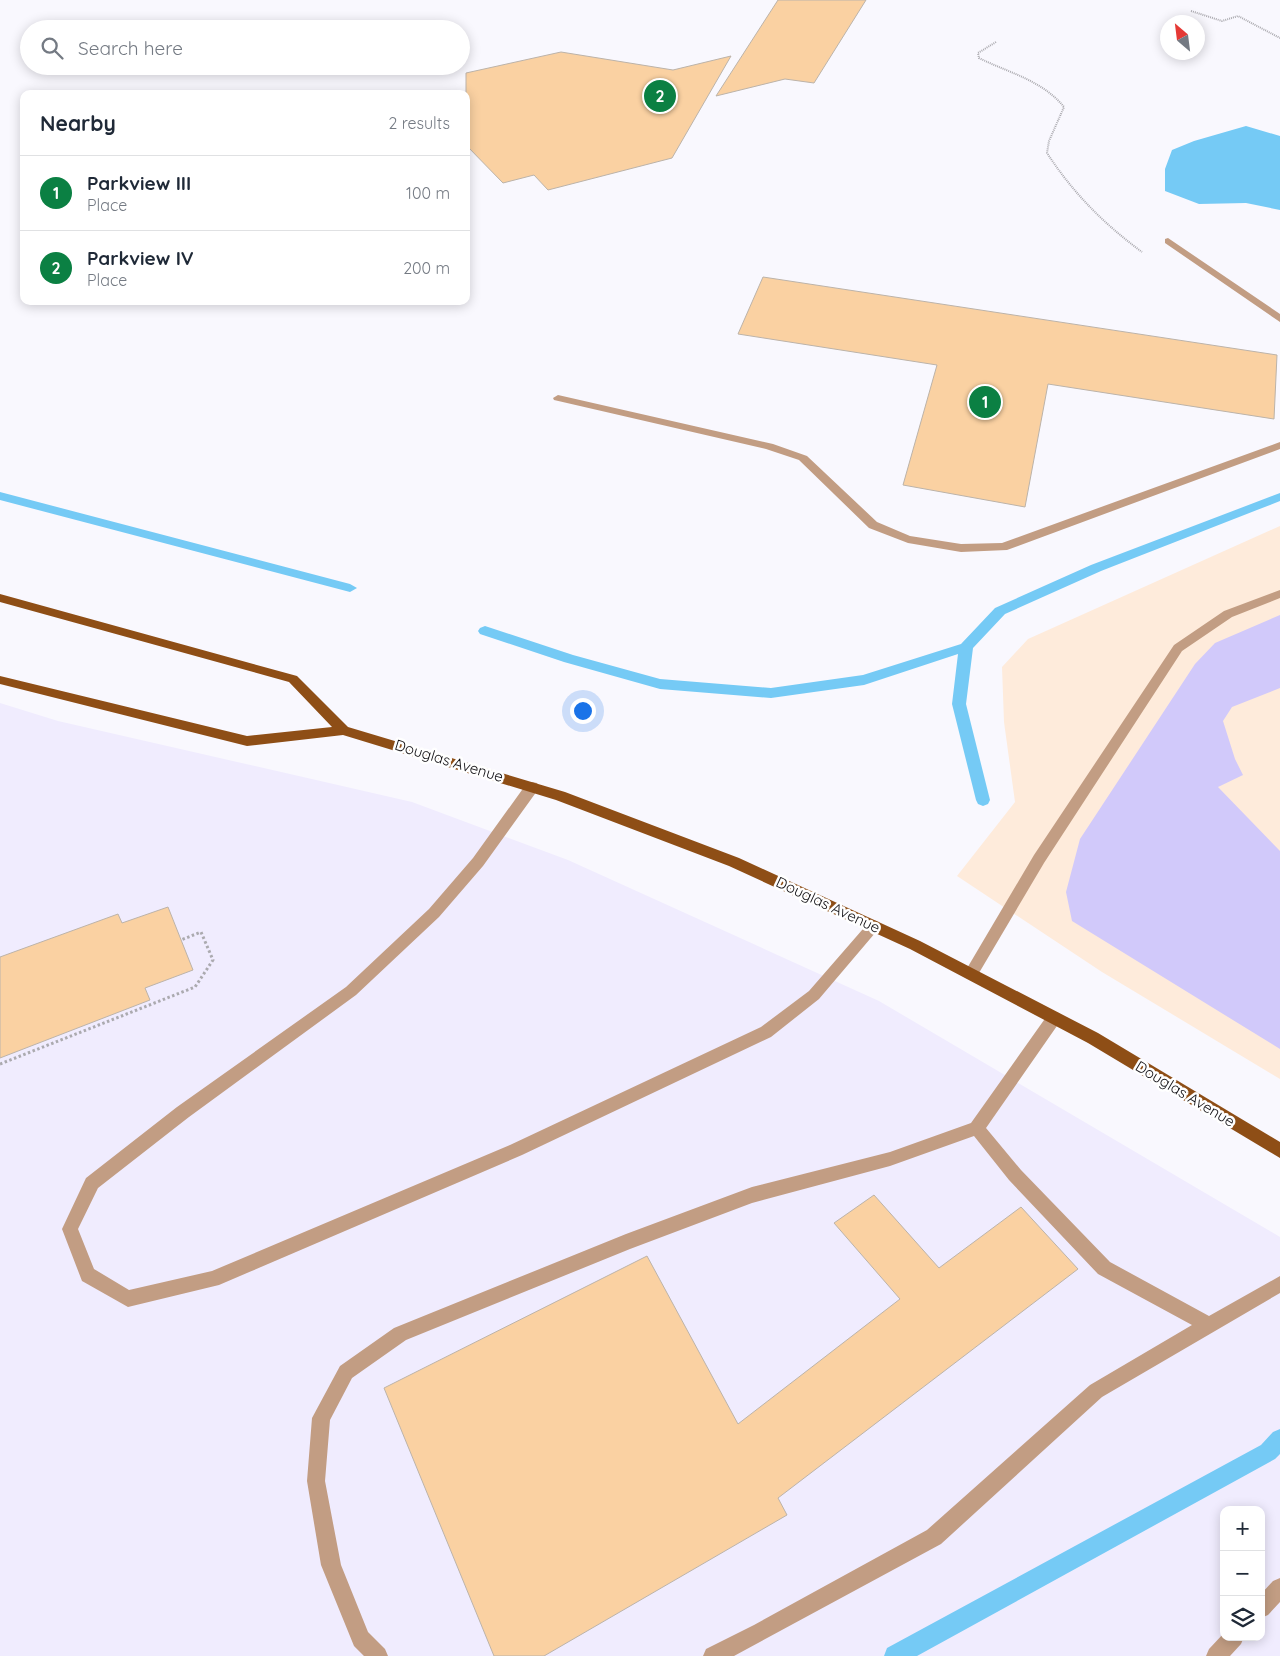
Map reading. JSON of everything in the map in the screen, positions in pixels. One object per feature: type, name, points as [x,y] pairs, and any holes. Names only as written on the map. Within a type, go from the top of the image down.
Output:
[{"type":"main road","name":"Douglas Avenue","points":[[0,598],[293,679],[344,730]]},
{"type":"main road","name":"Douglas Avenue","points":[[0,680],[247,741],[344,730],[569,800],[734,862],[915,944],[1093,1038],[1280,1151]]},
{"type":"lane","points":[[1168,241],[1280,319]]},
{"type":"lane","points":[[558,398],[769,446],[803,458],[873,525],[908,539],[960,548],[1003,547],[1280,445]]},
{"type":"lane","points":[[971,974],[1039,859],[1178,648],[1228,614],[1280,594]]},
{"type":"lane","points":[[532,787],[478,862],[434,913],[351,991],[183,1112],[92,1182],[70,1229],[88,1275],[128,1299],[213,1280],[516,1150],[766,1032],[814,995],[874,926]]},
{"type":"lane","points":[[378,1656],[361,1639],[330,1565],[316,1482],[321,1418],[346,1372],[400,1334],[626,1242],[752,1195],[890,1159],[977,1128],[1054,1018]]},
{"type":"lane","points":[[977,1128],[1015,1175],[1104,1268],[1209,1326]]},
{"type":"lane","points":[[713,1656],[761,1632],[934,1537],[1096,1391],[1280,1284]]},
{"type":"lane","points":[[1265,1604],[1280,1588]]},
{"type":"lane","points":[[1216,1656],[1230,1641]]},
{"type":"path","points":[[1192,11],[1222,21],[1238,16],[1280,38]]},
{"type":"path","points":[[996,42],[978,53],[979,58],[1040,85],[1059,99],[1064,107],[1049,141],[1047,153],[1064,180],[1093,213],[1147,256]]},
{"type":"path","points":[[0,1064],[195,988],[213,960],[201,932],[181,940]]},
{"type":"shaded area","points":[[1280,526],[1280,1079],[1102,972],[957,876],[1015,802],[1004,722],[1002,667],[1028,639]]},
{"type":"shaded area","points":[[1280,615],[1280,688],[1232,707],[1223,721],[1235,759],[1243,775],[1218,787],[1280,851],[1280,1049],[1072,921],[1066,892],[1080,839],[1195,664],[1215,643]]},
{"type":"shaded area","points":[[0,703],[58,721],[412,802],[568,860],[879,1001],[1280,1237],[1280,1656],[0,1656]]},
{"type":"water","points":[[1246,126],[1280,136],[1280,210],[1246,203],[1199,204],[1165,191],[1165,169],[1172,150],[1194,141]]},
{"type":"building","points":[[778,0],[866,0],[814,83],[785,79],[716,96]]},
{"type":"building","points":[[561,52],[673,70],[731,56],[672,158],[548,190],[534,175],[503,183],[470,149],[470,90],[466,90],[466,75],[470,75],[470,72]]},
{"type":"building","points":[[763,277],[1277,355],[1274,419],[1048,384],[1025,507],[903,485],[937,365],[738,334]]},
{"type":"building","points":[[168,907],[193,970],[145,988],[150,1000],[0,1058],[0,957],[118,914],[122,923]]},
{"type":"building","points":[[874,1195],[939,1268],[1021,1207],[1078,1269],[778,1498],[787,1515],[544,1656],[494,1656],[384,1388],[647,1256],[738,1424],[900,1299],[834,1223]]},
{"type":"waterway","points":[[0,496],[350,588]]},
{"type":"waterway","points":[[966,647],[1000,611],[1096,568],[1280,497]]},
{"type":"waterway","points":[[485,631],[569,659],[660,684],[771,693],[864,680],[966,647]]},
{"type":"waterway","points":[[966,647],[959,704],[983,800]]},
{"type":"waterway","points":[[895,1656],[1268,1452],[1280,1439]]},
{"type":"place","name":"Parkview IV","points":[[660,96]]},
{"type":"place","name":"Parkview III","points":[[985,402]]}]
